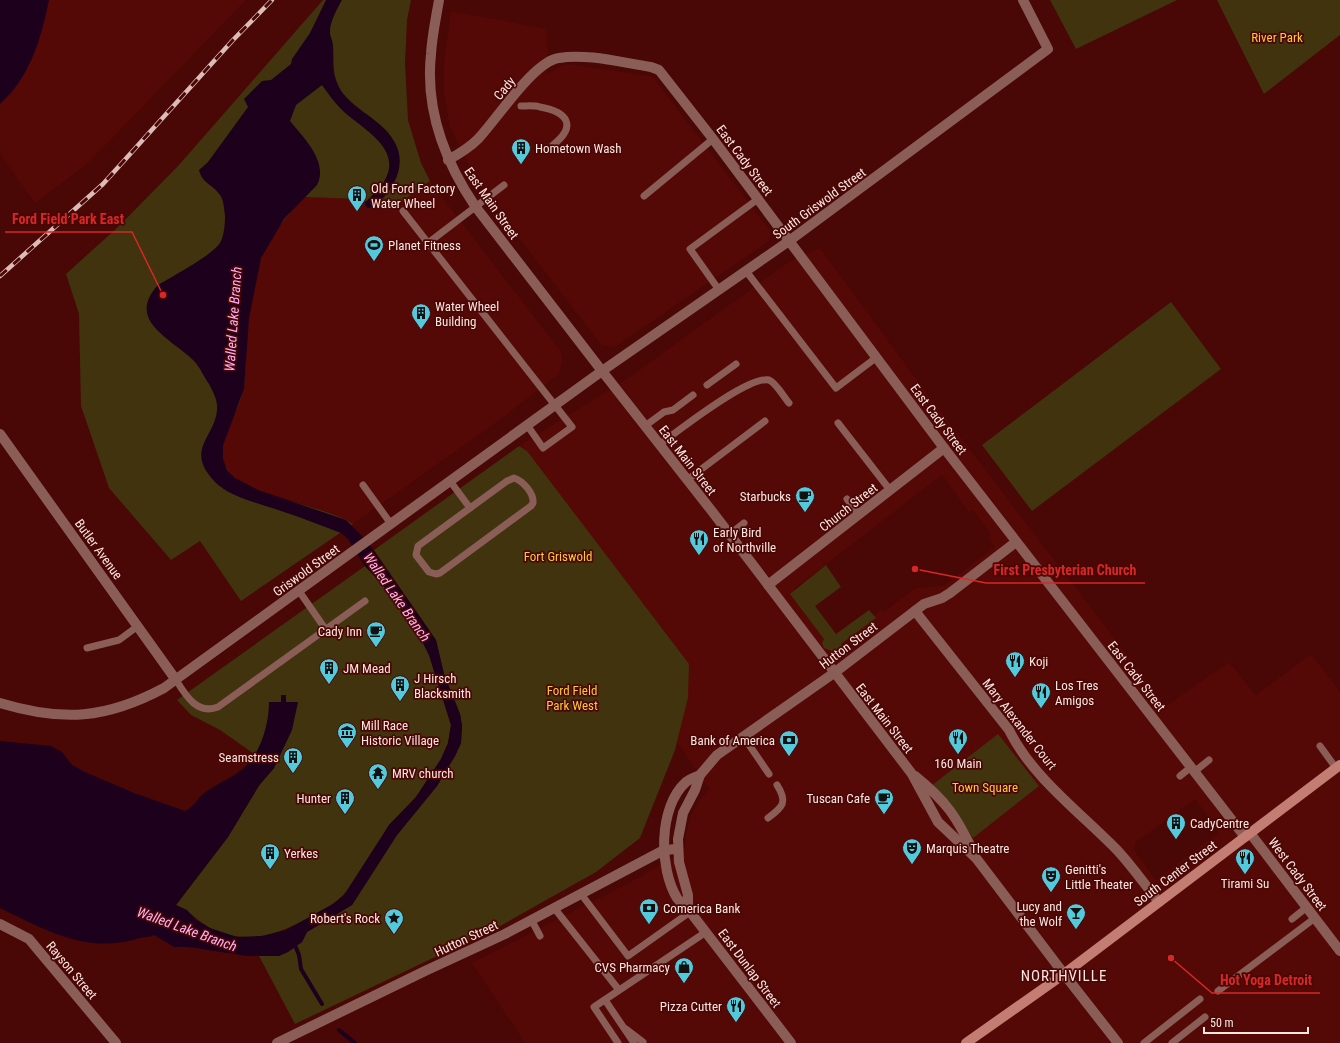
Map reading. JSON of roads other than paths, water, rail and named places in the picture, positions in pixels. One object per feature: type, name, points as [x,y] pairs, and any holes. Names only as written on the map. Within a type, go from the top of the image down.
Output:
[{"type":"main road","name":"South Center Street","points":[[966,1043],[1064,974],[1338,766]]},
{"type":"street","name":"East Main Street","points":[[439,0],[430,54],[430,82],[435,121],[448,160],[475,206],[659,445],[730,534],[912,774],[938,822],[976,858],[1118,1043]]},
{"type":"street","name":"South Griswold Street","points":[[602,371],[789,241],[1048,49],[1023,0]]},
{"type":"street","name":"Cady","points":[[448,160],[467,149],[478,139],[533,74],[544,64],[560,58],[590,58]]},
{"type":"street","name":"East Cady Street","points":[[590,58],[651,67],[659,70],[713,139],[1016,542],[1193,769],[1247,835]]},
{"type":"street","name":"Griswold Street","points":[[0,703],[24,710],[54,714],[103,713],[144,700],[176,680],[602,371]]},
{"type":"street","name":"Butler Avenue","points":[[1,438],[176,680]]},
{"type":"street","name":"Church Street","points":[[768,585],[944,448]]},
{"type":"street","name":"Hutton Street","points":[[277,1043],[532,921],[664,850],[677,849],[683,813],[695,790],[700,775],[717,755],[834,673],[924,604],[942,598],[950,593],[1016,542]]},
{"type":"street","name":"Mary Alexander Court","points":[[915,611],[1009,730],[1017,746],[1032,765],[1121,854],[1159,902]]},
{"type":"street","name":"East Main Street","points":[[912,774],[937,794],[951,810],[976,858]]},
{"type":"street","name":"Hutton Street","points":[[664,850],[668,820],[677,795],[686,782],[700,775]]},
{"type":"street","name":"West Cady Street","points":[[1247,835],[1307,907],[1340,951]]},
{"type":"street","points":[[677,849],[688,895],[689,911]]},
{"type":"street","name":"East Dunlap Street","points":[[664,850],[665,868],[678,900],[706,932],[791,1043]]},
{"type":"street","name":"Rayson Street","points":[[0,924],[29,940],[116,1043]]},
{"type":"lane","points":[[521,106],[549,109],[565,120],[567,124],[566,133],[552,145]]},
{"type":"lane","points":[[644,196],[713,139]]},
{"type":"lane","points":[[428,243],[504,185]]},
{"type":"lane","points":[[719,290],[690,249],[758,199]]},
{"type":"lane","points":[[403,211],[556,404],[572,427],[543,448],[527,426]]},
{"type":"lane","points":[[746,271],[836,388],[877,357]]},
{"type":"lane","points":[[706,386],[736,364]]},
{"type":"lane","points":[[659,445],[734,392],[753,382],[768,380],[772,382],[788,403]]},
{"type":"lane","points":[[645,426],[664,412],[673,410],[693,395]]},
{"type":"lane","points":[[687,480],[765,421]]},
{"type":"lane","points":[[838,423],[890,490]]},
{"type":"lane","points":[[514,478],[522,483],[534,499],[531,506],[440,573],[436,574],[429,572],[416,555],[418,546],[470,508],[507,481],[514,478]]},
{"type":"lane","points":[[450,481],[470,508]]},
{"type":"lane","points":[[363,485],[391,524]]},
{"type":"lane","points":[[847,499],[859,515]]},
{"type":"lane","points":[[730,534],[744,523]]},
{"type":"lane","points":[[298,591],[326,630]]},
{"type":"lane","points":[[176,680],[194,704],[204,709],[212,710],[366,602]]},
{"type":"lane","points":[[87,648],[119,640],[138,626]]},
{"type":"lane","points":[[743,736],[769,774]]},
{"type":"lane","points":[[1320,746],[1338,766]]},
{"type":"lane","points":[[1180,776],[1209,760]]},
{"type":"lane","points":[[768,818],[779,810],[783,803],[784,799],[777,785]]},
{"type":"lane","points":[[581,894],[628,956],[689,911]]},
{"type":"lane","points":[[1292,919],[1307,907]]},
{"type":"lane","points":[[555,909],[619,990]]},
{"type":"lane","points":[[1218,991],[1315,918]]},
{"type":"lane","points":[[532,921],[540,936]]},
{"type":"lane","points":[[618,1043],[594,1007],[706,932]]},
{"type":"lane","points":[[1144,1043],[1200,999]]},
{"type":"lane","points":[[605,1000],[634,1043]]},
{"type":"lane","points":[[1172,1043],[1205,1017]]},
{"type":"lane","points":[[623,1026],[643,1042]]},
{"type":"water","points":[[0,0],[49,0],[38,43],[27,70],[0,104]]},
{"type":"water","name":"Walled Lake Branch","points":[[326,0],[342,0],[334,16],[330,30],[333,44],[336,80],[347,98],[388,132],[398,149],[400,165],[395,181],[386,195],[375,205],[367,208],[365,203],[383,183],[389,168],[388,158],[384,148],[377,139],[341,109],[322,85],[296,105],[290,121],[313,150],[320,168],[320,176],[317,185],[284,219],[261,258],[249,318],[244,389],[223,445],[223,459],[227,470],[235,478],[258,490],[346,520],[367,541],[436,640],[444,674],[460,714],[462,726],[461,743],[437,786],[397,835],[352,905],[307,932],[302,942],[288,952],[279,956],[247,956],[189,947],[174,947],[154,935],[121,942],[102,944],[67,938],[0,908],[0,741],[51,746],[62,752],[72,765],[85,772],[134,793],[185,811],[207,791],[240,771],[253,758],[265,730],[269,711],[269,702],[281,702],[281,695],[286,695],[286,702],[298,702],[292,730],[274,768],[260,784],[228,837],[176,905],[187,910],[196,920],[210,928],[237,937],[262,936],[286,930],[333,904],[344,895],[389,825],[416,797],[441,759],[448,743],[451,725],[429,655],[422,641],[388,591],[365,566],[348,539],[341,533],[247,500],[229,492],[215,482],[206,471],[202,461],[201,452],[215,420],[217,403],[215,396],[196,363],[155,328],[149,319],[147,309],[149,298],[158,285],[209,254],[220,243],[225,223],[224,205],[220,195],[203,179],[199,170],[208,162],[248,107],[244,99],[262,81],[271,80],[291,64],[292,59],[310,33]]},
{"type":"waterway","points":[[294,943],[299,955],[301,969],[322,1004]]},
{"type":"waterway","points":[[339,1030],[355,1043]]},
{"type":"railway","points":[[0,276],[103,184],[233,40],[272,0]]},
{"type":"place","name":"Hometown Wash","points":[[521,165]]},
{"type":"place","name":"Old Ford Factory Water Wheel","points":[[357,212]]},
{"type":"place","name":"Planet Fitness","points":[[374,262]]},
{"type":"place","name":"Ford Field Park East","points":[[163,295]]},
{"type":"place","name":"Water Wheel Building","points":[[421,330]]},
{"type":"place","name":"Starbucks","points":[[805,513]]},
{"type":"place","name":"Early Bird of Northville","points":[[699,556]]},
{"type":"place","name":"First Presbyterian Church","points":[[915,569]]},
{"type":"place","name":"Cady Inn","points":[[376,648]]},
{"type":"place","name":"Koji","points":[[1015,678]]},
{"type":"place","name":"JM Mead","points":[[329,685]]},
{"type":"place","name":"J Hirsch Blacksmith","points":[[400,702]]},
{"type":"place","name":"Los Tres Amigos","points":[[1041,709]]},
{"type":"place","name":"Mill Race Historic Village","points":[[347,749]]},
{"type":"place","name":"160 Main","points":[[958,755]]},
{"type":"place","name":"Bank of America","points":[[789,757]]},
{"type":"place","name":"Seamstress","points":[[293,774]]},
{"type":"place","name":"MRV church","points":[[378,790]]},
{"type":"place","name":"Hunter","points":[[345,815]]},
{"type":"place","name":"Tuscan Cafe","points":[[884,815]]},
{"type":"place","name":"CadyCentre","points":[[1176,840]]},
{"type":"place","name":"Marquis Theatre","points":[[912,865]]},
{"type":"place","name":"Yerkes","points":[[270,870]]},
{"type":"place","name":"Tirami Su","points":[[1245,875]]},
{"type":"place","name":"Genitti's Little Theater","points":[[1051,893]]},
{"type":"place","name":"Comerica Bank","points":[[649,925]]},
{"type":"place","name":"Lucy and the Wolf","points":[[1076,930]]},
{"type":"place","name":"Robert's Rock","points":[[394,935]]},
{"type":"place","name":"Hot Yoga Detroit","points":[[1171,958]]},
{"type":"place","name":"CVS Pharmacy","points":[[684,984]]},
{"type":"place","name":"Pizza Cutter","points":[[736,1023]]},
{"type":"district","name":"NORTHVILLE","points":[[1064,976]]},
{"type":"park label","name":"River Park","points":[[1277,37]]},
{"type":"park label","name":"Fort Griswold","points":[[558,556]]},
{"type":"park label","name":"Ford Field Park West","points":[[572,698]]},
{"type":"park label","name":"Town Square","points":[[985,787]]}]
